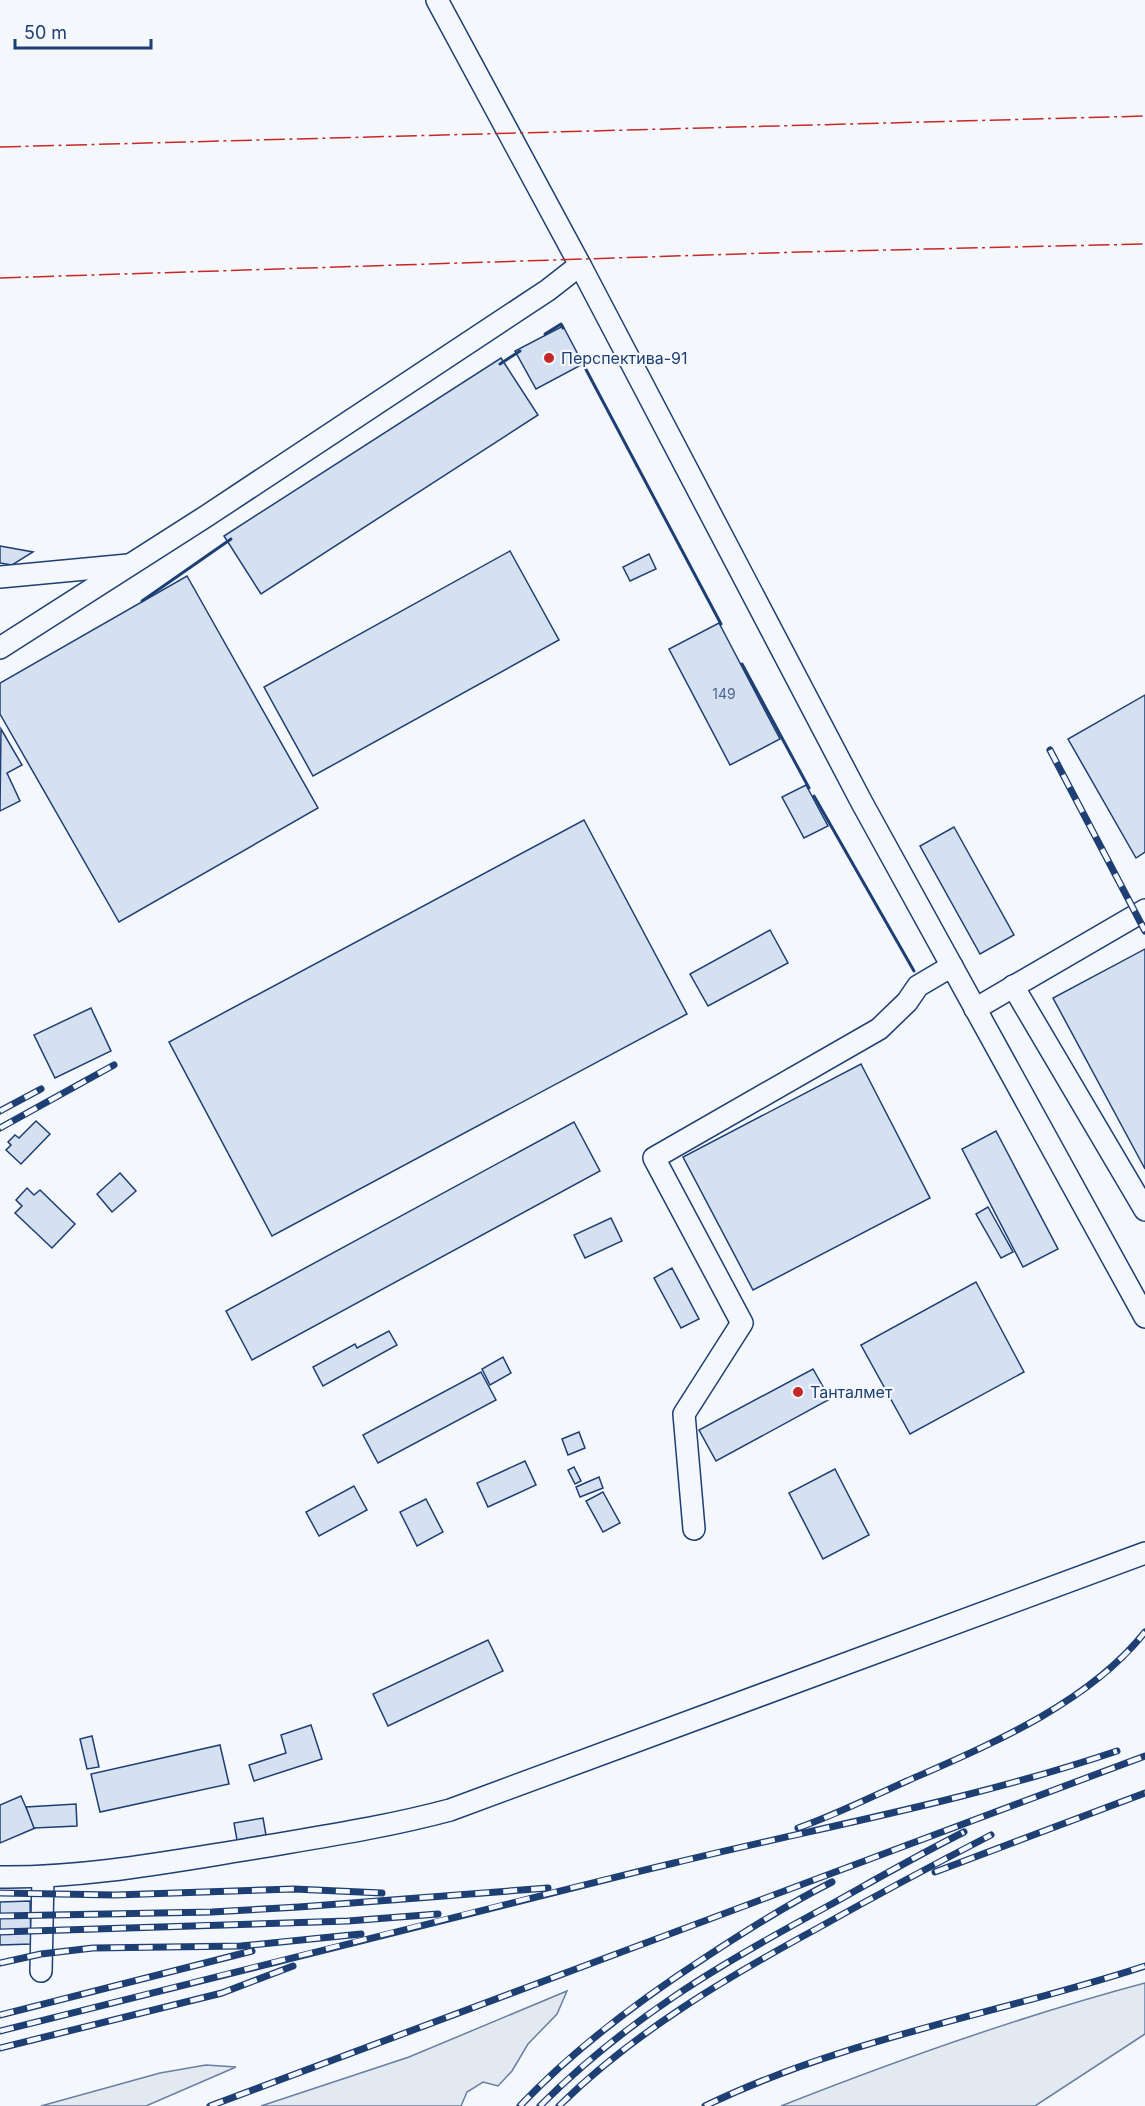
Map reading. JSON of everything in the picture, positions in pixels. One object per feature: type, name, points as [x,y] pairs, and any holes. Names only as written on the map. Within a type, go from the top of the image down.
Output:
[{"type":"street","points":[[437,0],[580,266],[861,801],[1145,1317]]},
{"type":"street","points":[[0,648],[548,290],[580,266]]},
{"type":"street","points":[[0,577],[131,564]]},
{"type":"street","points":[[975,1009],[1145,910]]},
{"type":"street","points":[[694,1529],[684,1414],[742,1323],[654,1158],[879,1029],[907,1002],[918,986],[952,966]]},
{"type":"street","points":[[1012,986],[1145,1210]]},
{"type":"street","points":[[0,1877],[43,1877],[143,1866],[362,1830],[450,1810],[1145,1553]]},
{"type":"street","points":[[41,1971],[43,1877]]},
{"type":"shaded area","points":[[1145,1983],[1145,2034],[1035,2106],[781,2106],[961,2039]]},
{"type":"shaded area","points":[[567,1991],[557,2014],[528,2044],[512,2071],[498,2086],[483,2082],[467,2092],[461,2106],[261,2106],[409,2057]]},
{"type":"shaded area","points":[[206,2065],[236,2067],[146,2106],[41,2106],[160,2073]]},
{"type":"building","name":"Перспектива-91","points":[[563,326],[583,364],[536,389],[515,351]]},
{"type":"building","points":[[501,358],[538,415],[261,594],[224,536]]},
{"type":"building","points":[[0,546],[33,552],[12,565],[0,563]]},
{"type":"building","points":[[510,551],[559,640],[313,776],[264,687]]},
{"type":"building","points":[[649,554],[656,569],[630,581],[623,567]]},
{"type":"building","points":[[187,576],[318,808],[119,922],[0,714],[0,683]]},
{"type":"building","points":[[719,623],[780,739],[730,765],[669,649]]},
{"type":"building","points":[[1145,695],[1145,852],[1136,858],[1068,739]]},
{"type":"building","points":[[1,729],[22,765],[7,773],[20,801],[0,811]]},
{"type":"building","points":[[806,785],[828,826],[804,838],[782,797]]},
{"type":"building","points":[[584,820],[687,1014],[272,1236],[169,1042]]},
{"type":"building","points":[[954,827],[1014,935],[980,954],[920,846]]},
{"type":"building","points":[[770,930],[788,963],[708,1006],[690,974]]},
{"type":"building","points":[[1145,949],[1145,1169],[1053,998]]},
{"type":"building","points":[[91,1008],[111,1051],[55,1078],[34,1035]]},
{"type":"building","points":[[861,1064],[930,1198],[753,1290],[683,1157]]},
{"type":"building","points":[[36,1121],[50,1134],[21,1164],[6,1150],[11,1145],[8,1142],[15,1135],[19,1138]]},
{"type":"building","points":[[574,1122],[600,1171],[252,1360],[226,1311]]},
{"type":"building","points":[[996,1131],[1058,1249],[1023,1267],[962,1149]]},
{"type":"building","points":[[120,1173],[136,1191],[112,1212],[97,1194]]},
{"type":"building","points":[[27,1188],[34,1195],[40,1190],[75,1224],[52,1248],[15,1213],[22,1206],[16,1200]]},
{"type":"building","points":[[988,1207],[1013,1252],[1001,1258],[976,1214]]},
{"type":"building","points":[[611,1218],[622,1241],[585,1258],[574,1235]]},
{"type":"building","points":[[672,1268],[699,1319],[681,1328],[654,1278]]},
{"type":"building","points":[[976,1282],[1024,1372],[910,1434],[861,1345]]},
{"type":"building","points":[[389,1331],[397,1345],[323,1386],[313,1367],[355,1344],[357,1348]]},
{"type":"building","points":[[503,1357],[511,1373],[490,1385],[482,1369]]},
{"type":"building","points":[[813,1369],[830,1399],[716,1461],[699,1430]]},
{"type":"building","points":[[481,1372],[496,1400],[378,1463],[363,1435]]},
{"type":"building","points":[[579,1432],[585,1448],[568,1455],[562,1439]]},
{"type":"building","points":[[525,1461],[536,1485],[488,1507],[477,1483]]},
{"type":"building","points":[[574,1467],[581,1481],[575,1484],[568,1470]]},
{"type":"building","points":[[835,1469],[869,1535],[823,1559],[789,1493]]},
{"type":"building","points":[[599,1477],[603,1488],[580,1497],[576,1487]]},
{"type":"building","points":[[354,1486],[367,1510],[319,1536],[306,1512]]},
{"type":"building","points":[[603,1492],[620,1523],[603,1532],[586,1501]]},
{"type":"building","points":[[426,1499],[443,1532],[417,1546],[400,1512]]},
{"type":"building","points":[[488,1640],[503,1671],[388,1726],[373,1694]]},
{"type":"building","points":[[311,1725],[322,1759],[254,1781],[249,1765],[286,1753],[281,1735]]},
{"type":"building","points":[[92,1736],[99,1767],[87,1769],[80,1739]]},
{"type":"building","points":[[220,1745],[229,1784],[100,1812],[91,1774]]},
{"type":"building","points":[[21,1796],[35,1828],[0,1843],[0,1805]]},
{"type":"building","points":[[76,1804],[77,1826],[34,1828],[26,1807]]},
{"type":"building","points":[[263,1818],[266,1835],[237,1840],[234,1823]]},
{"type":"building","points":[[30,1901],[31,1944],[0,1945],[0,1902]]},
{"type":"railway","points":[[1050,750],[1145,931]]},
{"type":"railway","points":[[0,1128],[114,1065]]},
{"type":"railway","points":[[0,1111],[41,1089]]},
{"type":"railway","points":[[798,1828],[971,1753],[1035,1720],[1095,1681],[1122,1658],[1145,1632]]},
{"type":"railway","points":[[0,2031],[590,1883],[897,1812],[1007,1784],[1117,1751]]},
{"type":"railway","points":[[210,2106],[1145,1756]]},
{"type":"railway","points":[[935,1872],[1145,1793]]},
{"type":"railway","points":[[540,2106],[607,2046],[676,1995],[750,1949],[964,1832]]},
{"type":"railway","points":[[559,2106],[618,2054],[715,1987],[861,1904],[991,1835]]},
{"type":"railway","points":[[520,2106],[585,2045],[656,1991],[752,1927],[832,1882]]},
{"type":"railway","points":[[0,1916],[212,1912],[548,1888]]},
{"type":"railway","points":[[0,1893],[115,1895],[294,1889],[382,1893]]},
{"type":"railway","points":[[0,1932],[348,1921],[438,1914]]},
{"type":"railway","points":[[0,1963],[41,1954],[93,1948],[241,1946],[361,1934]]},
{"type":"railway","points":[[0,2015],[252,1951]]},
{"type":"railway","points":[[0,2048],[222,1993],[293,1966]]},
{"type":"railway","points":[[705,2106],[758,2082],[867,2044],[1145,1966]]},
{"type":"wall","points":[[545,334],[561,324],[563,328]]},
{"type":"wall","points":[[500,364],[520,351]]},
{"type":"wall","points":[[582,362],[721,624]]},
{"type":"wall","points":[[142,601],[231,539]]},
{"type":"wall","points":[[742,664],[809,788]]},
{"type":"wall","points":[[814,796],[914,971]]},
{"type":"power","points":[[0,147],[1145,116]]},
{"type":"power","points":[[0,278],[799,252],[1145,244]]},
{"type":"place","name":"Перспектива-91","points":[[549,358]]},
{"type":"place","name":"Танталмет","points":[[798,1392]]}]
